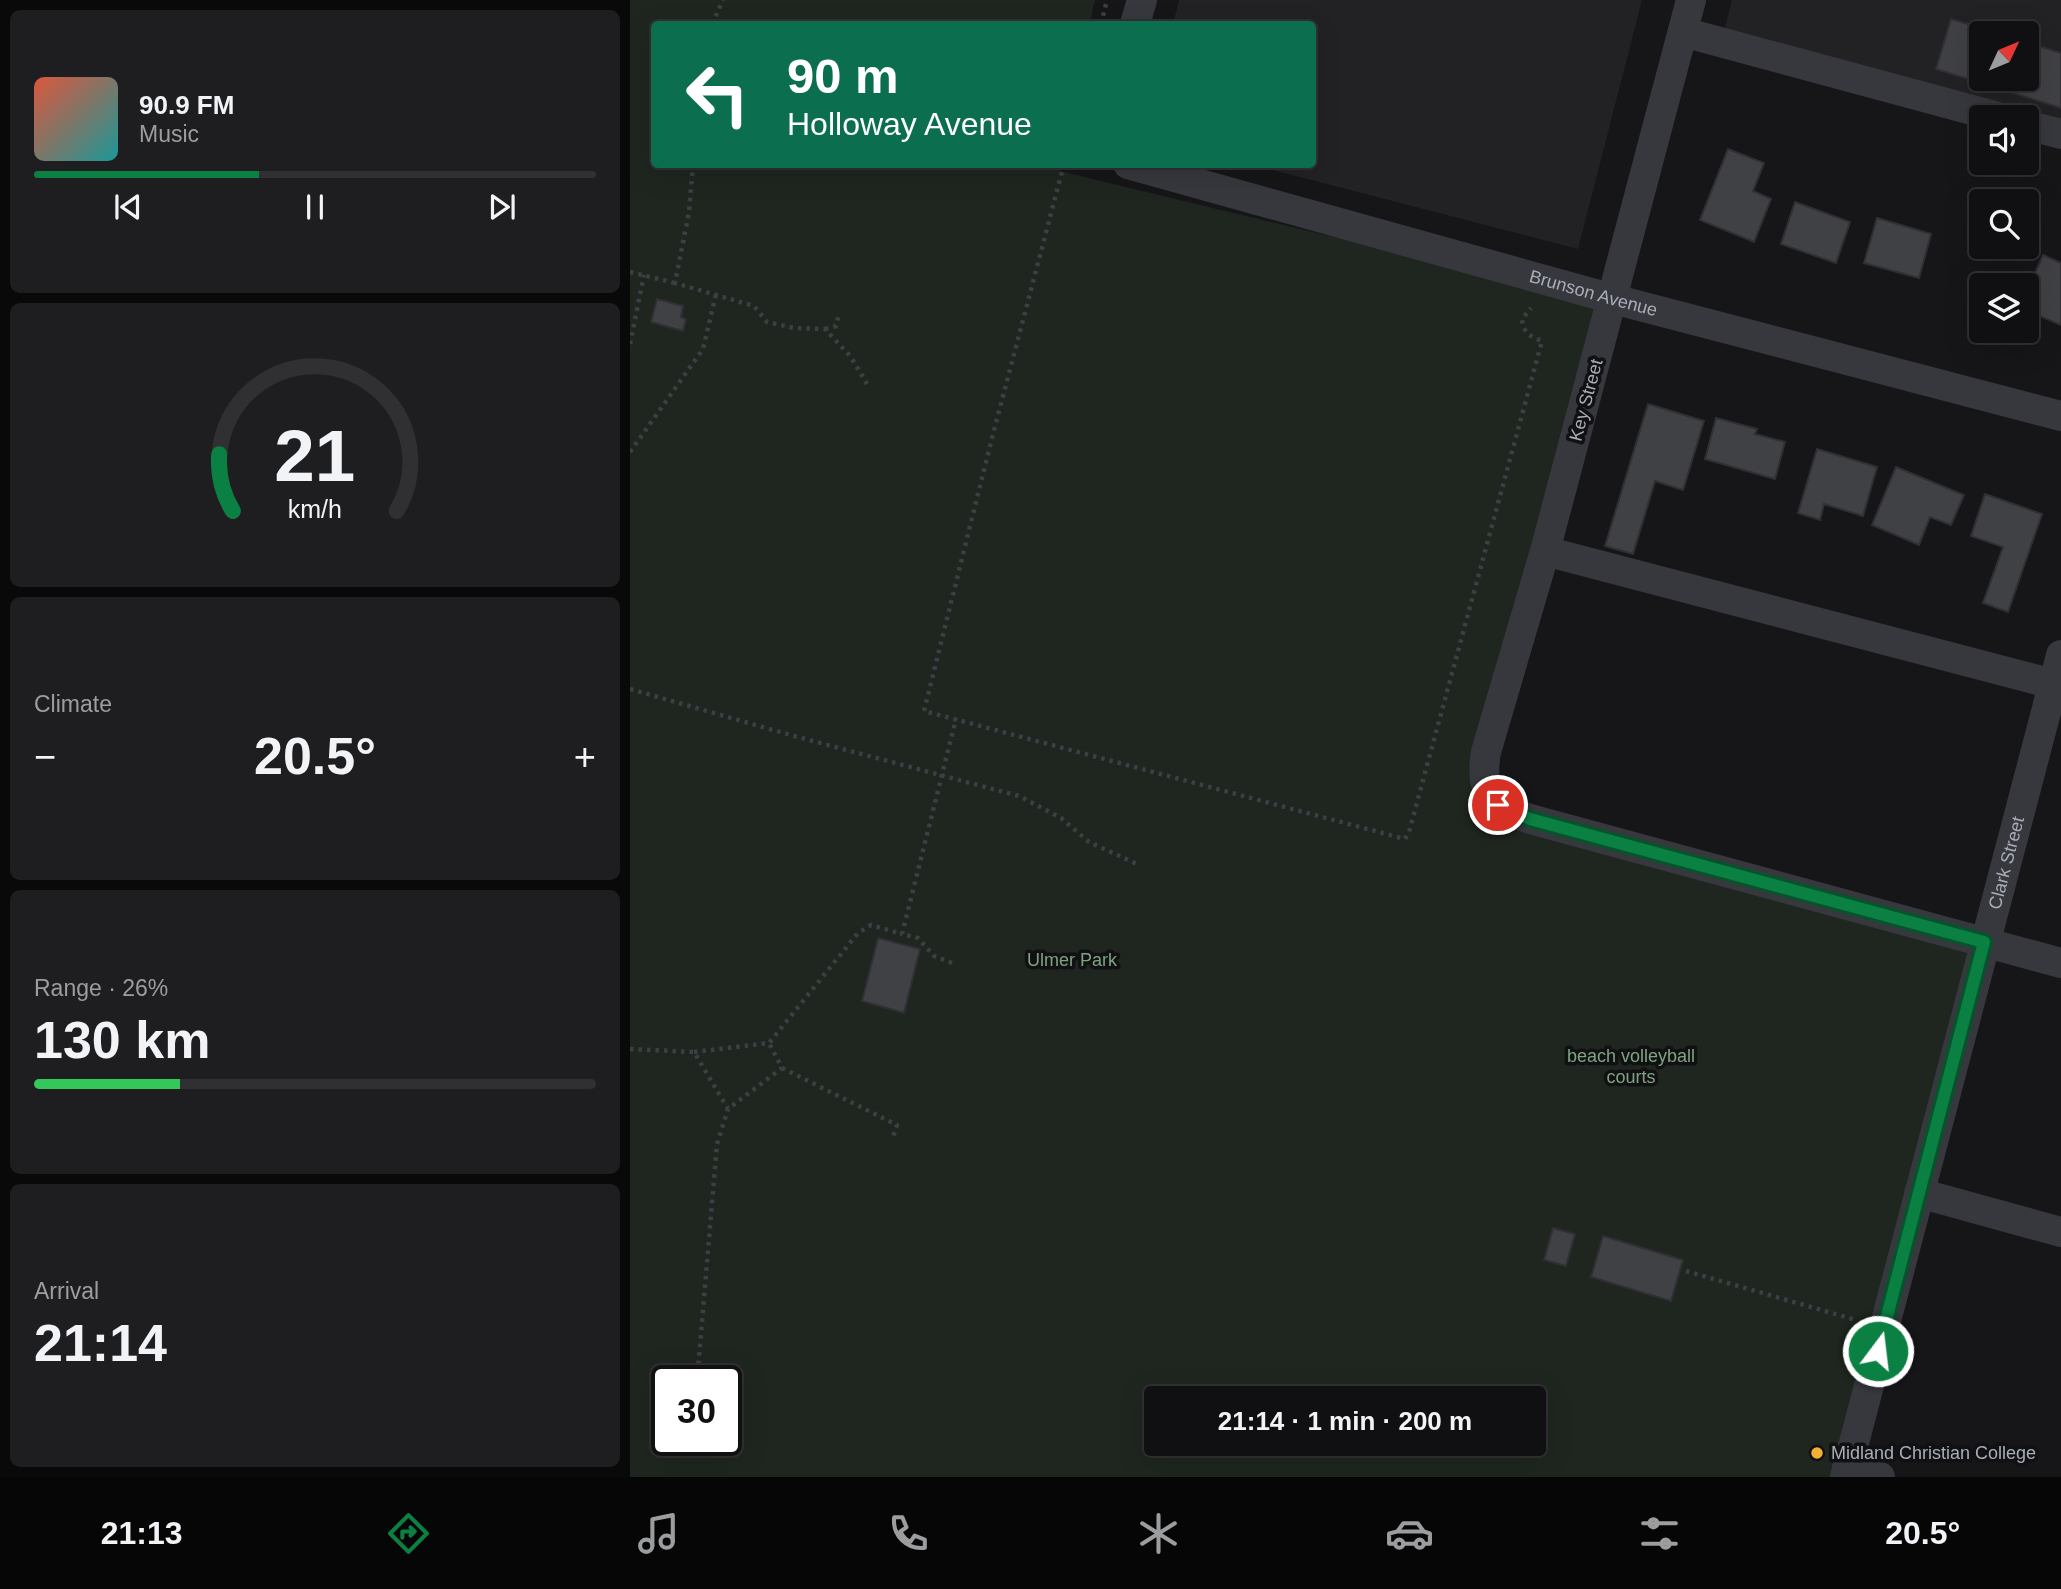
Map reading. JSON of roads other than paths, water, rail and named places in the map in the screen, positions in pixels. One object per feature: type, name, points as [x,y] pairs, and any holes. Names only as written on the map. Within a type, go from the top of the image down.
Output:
[{"type":"street","points":[[1136,21],[1142,0]]},
{"type":"street","name":"Key Street","points":[[1691,0],[1545,551],[1486,752],[1483,778],[1486,788],[1498,805],[1530,819],[1984,942]]},
{"type":"street","points":[[1683,32],[1969,109]]},
{"type":"street","points":[[2039,128],[2061,134]]},
{"type":"street","name":"Brunson Avenue","points":[[1142,168],[1613,299],[2061,415]]},
{"type":"street","points":[[1545,551],[2057,685]]},
{"type":"street","name":"Clark Street","points":[[1846,1473],[1984,942],[2057,685],[2061,655]]},
{"type":"street","points":[[1984,942],[2061,962]]},
{"type":"street","points":[[1919,1193],[2061,1232]]},
{"type":"street","points":[[1846,1473],[1880,1477]]},
{"type":"place","name":"Midland Christian College","points":[[1817,1453]]},
{"type":"park label","name":"Ulmer Park","points":[[1072,960]]},
{"type":"park label","name":"beach volleyball courts","points":[[1631,1066]]}]
